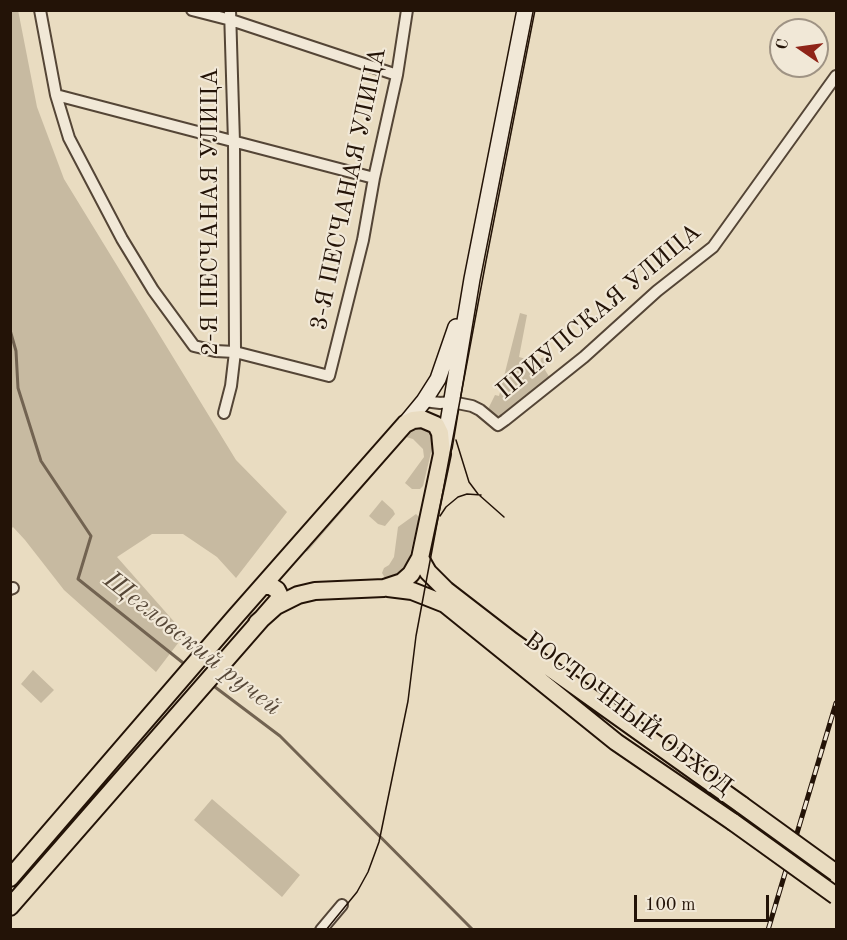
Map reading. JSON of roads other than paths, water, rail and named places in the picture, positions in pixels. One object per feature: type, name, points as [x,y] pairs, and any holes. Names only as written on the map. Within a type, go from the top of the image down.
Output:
[{"type":"main road","points":[[257,622],[276,606],[298,595],[315,591],[384,588],[402,582],[411,574],[420,558],[452,402],[472,279],[525,10]]},
{"type":"main road","points":[[10,878],[424,401],[446,361],[472,279]]},
{"type":"main road","points":[[405,424],[422,419],[436,425],[440,433],[442,454]]},
{"type":"main road","name":"ВОСТОЧНЫЙ ОБХОД","points":[[420,558],[428,572],[446,590],[512,641],[837,873]]},
{"type":"main road","points":[[10,907],[279,599],[277,590],[271,586],[263,586]]},
{"type":"main road","name":"ВОСТОЧНЫЙ ОБХОД","points":[[384,588],[412,591],[444,604],[616,742],[837,896]]},
{"type":"main road","points":[[167,696],[168,708],[181,711]]},
{"type":"street","points":[[40,10],[56,95],[69,138],[122,239],[153,290],[194,346],[235,352]]},
{"type":"street","points":[[192,10],[231,15],[397,75]]},
{"type":"street","name":"3-Я ПЕСЧАНАЯ УЛИЦА","points":[[235,352],[329,376],[363,241],[374,178],[397,75],[407,10]]},
{"type":"street","name":"2-Я ПЕСЧАНАЯ УЛИЦА","points":[[224,412],[231,386],[235,352],[231,15]]},
{"type":"street","name":"ПРИУПСКАЯ УЛИЦА","points":[[424,401],[440,404],[452,402],[480,410],[498,425],[584,357],[657,291],[713,247],[837,76]]},
{"type":"street","points":[[56,95],[374,178]]},
{"type":"street","points":[[321,930],[342,905]]},
{"type":"waterway","name":"Щегловский ручей","points":[[10,330],[16,351],[18,388],[41,461],[91,536],[78,579],[187,666]]},
{"type":"waterway","name":"Щегловский ручей","points":[[211,684],[280,736],[473,930]]},
{"type":"tram line","points":[[326,930],[357,892],[368,872],[379,842],[408,701],[416,636],[535,10]]},
{"type":"tram line","points":[[456,440],[469,482],[478,494],[504,517]]},
{"type":"tram line","points":[[440,516],[446,507],[458,497],[467,494],[481,495]]},
{"type":"railway","points":[[768,930],[836,703]]}]
